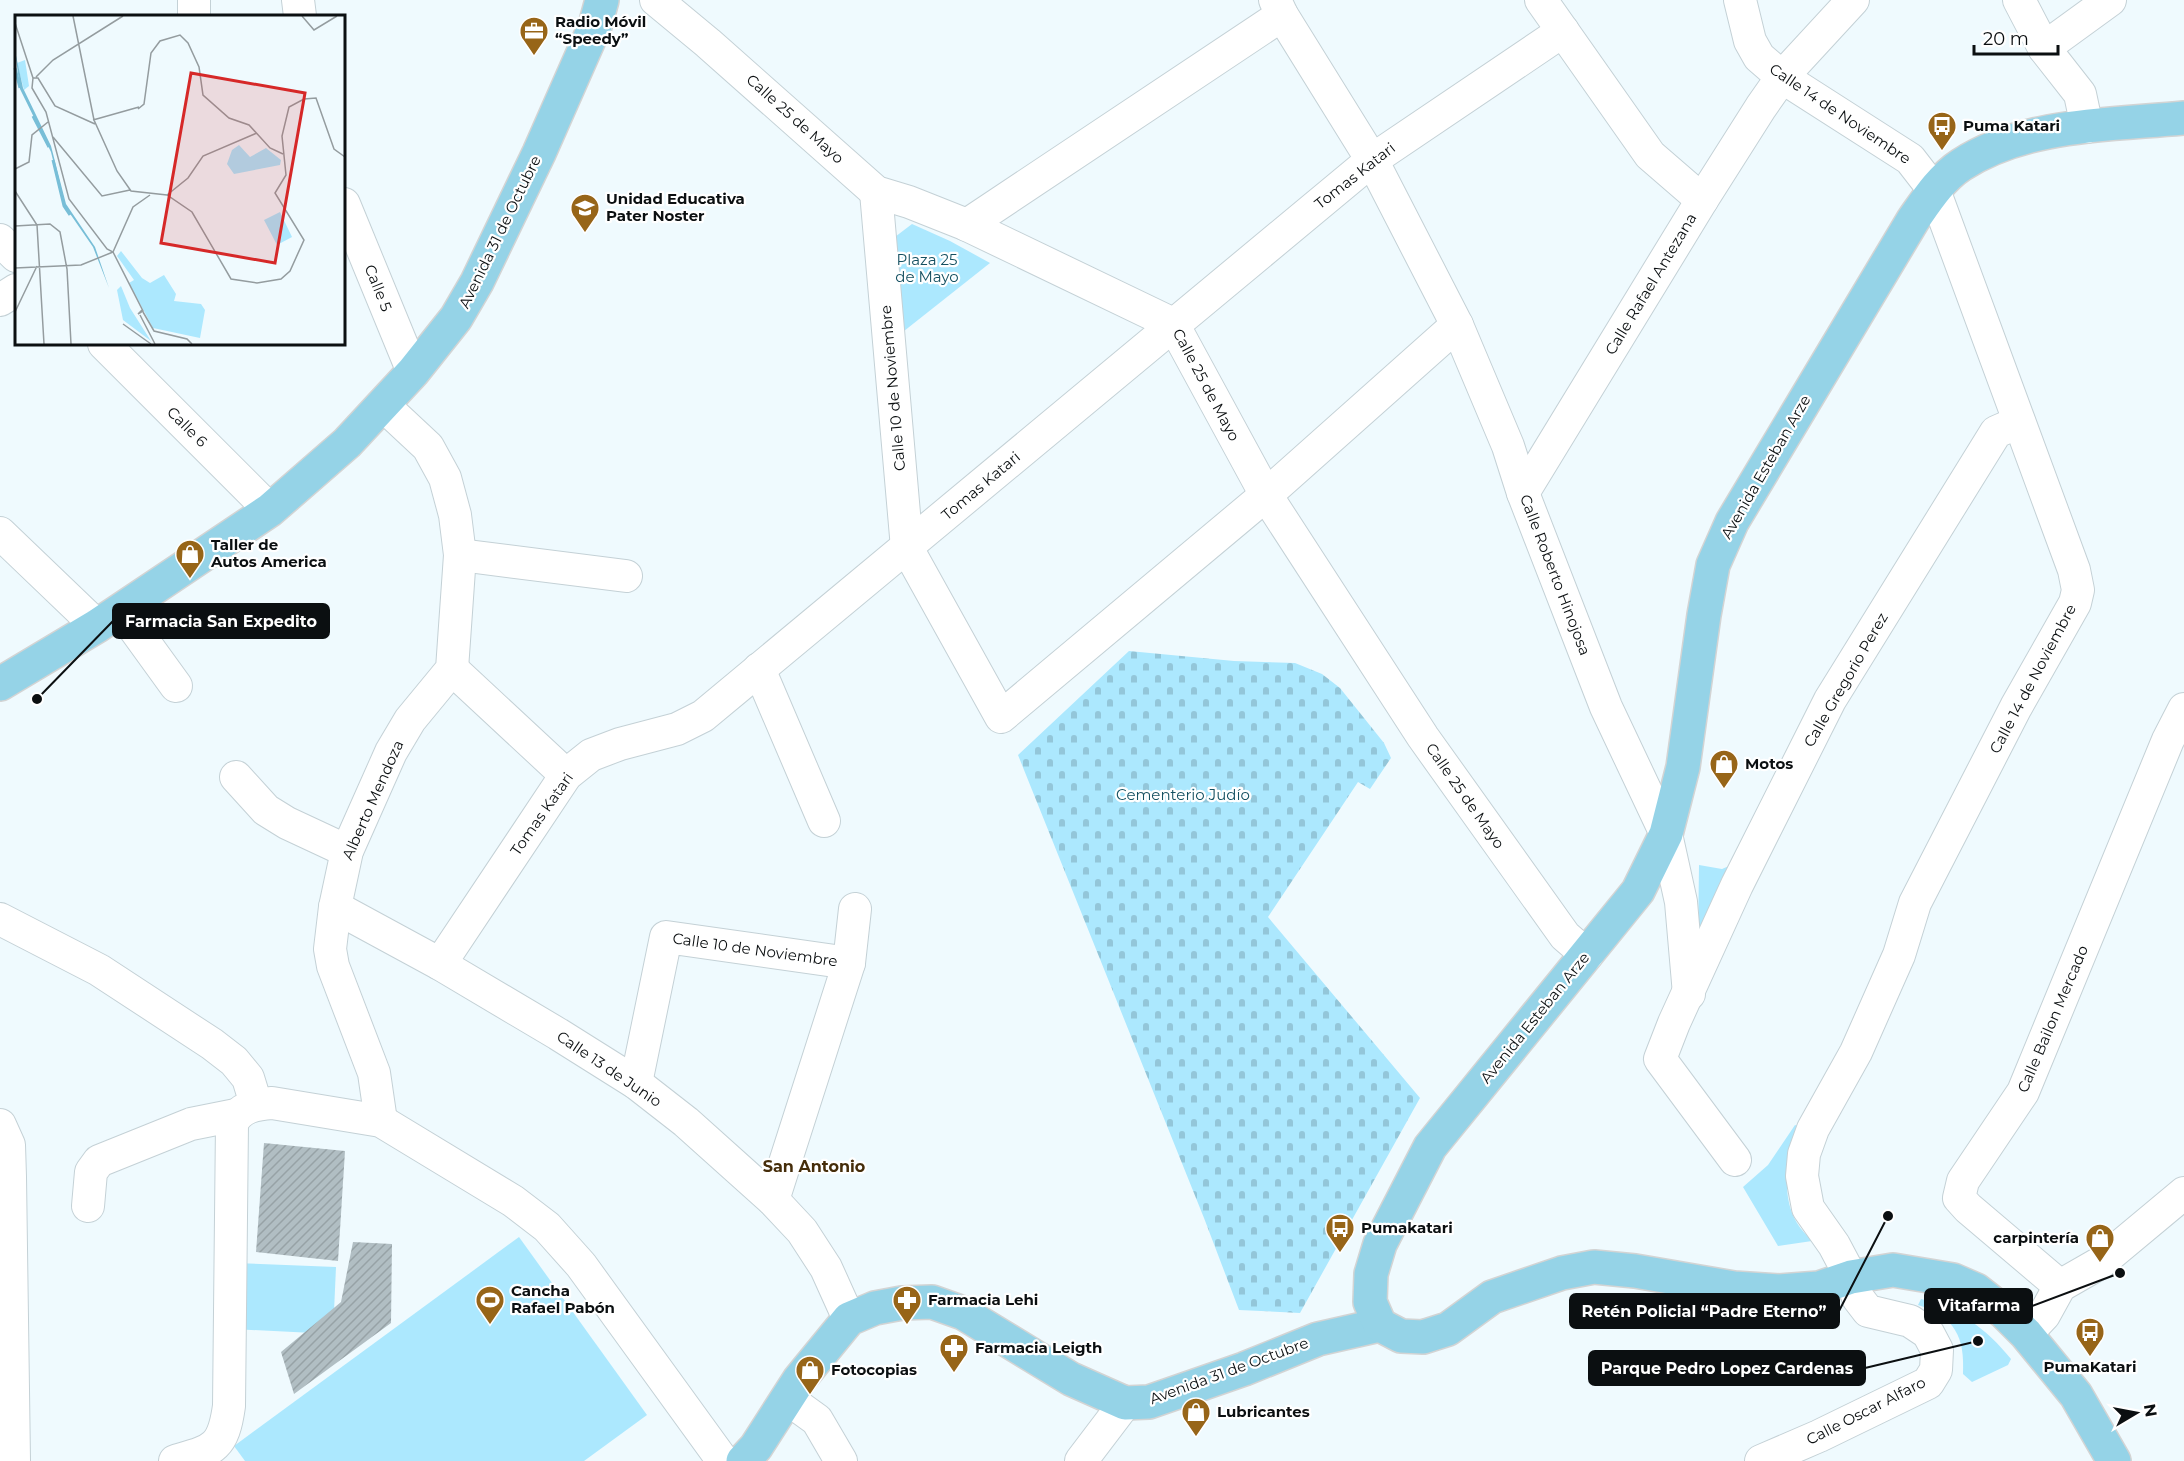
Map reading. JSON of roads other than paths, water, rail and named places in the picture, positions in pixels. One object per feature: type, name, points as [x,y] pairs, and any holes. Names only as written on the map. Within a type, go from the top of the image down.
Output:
[{"type":"main road","name":"Avenida 31 de Octubre","points":[[0,684],[109,618],[270,510],[347,443],[413,372],[456,318],[477,282],[539,153],[595,26],[602,0]]},
{"type":"main road","name":"Avenida Esteban Arze","points":[[1380,1325],[1370,1302],[1371,1274],[1380,1244],[1430,1147],[1638,891],[1666,834],[1683,767],[1713,565],[1732,522],[1907,230],[1934,190],[1960,166],[1991,149],[2024,137],[2087,127],[2184,118]]},
{"type":"main road","points":[[1380,1325],[1401,1336],[1422,1337],[1448,1329],[1492,1297],[1562,1273],[1594,1267],[1635,1271],[1734,1288],[1779,1291],[1819,1288],[1851,1277],[1893,1270],[1953,1280],[1976,1290],[2004,1312],[2026,1334],[2076,1395],[2114,1461]]},
{"type":"main road","name":"Avenida 31 de Octubre","points":[[743,1461],[756,1447],[799,1380],[849,1319],[875,1308],[902,1303],[932,1302],[963,1313],[1071,1379],[1125,1403],[1149,1402],[1244,1369],[1318,1339],[1380,1325]]},
{"type":"street","points":[[298,0],[300,15]]},
{"type":"street","name":"Calle 25 de Mayo","points":[[656,0],[876,192],[968,225],[1173,324],[1266,495],[1423,736],[1565,936],[1587,955]]},
{"type":"street","points":[[1541,0],[1650,155],[1702,200]]},
{"type":"street","name":"Calle 14 de Noviembre","points":[[1740,0],[1750,41],[1759,57],[1782,77],[1910,159],[1934,190],[2074,570],[2078,590],[2075,603],[2016,707],[1915,903],[1899,955],[1856,1052],[1813,1129],[1804,1154],[1802,1176],[1808,1208],[1851,1277]]},
{"type":"street","name":"Calle Rafael Antezana","points":[[1523,494],[1702,200],[1782,77],[1852,0]]},
{"type":"street","points":[[2019,0],[2044,48],[2080,94],[2087,127]]},
{"type":"street","points":[[2044,48],[2110,0]]},
{"type":"street","points":[[968,225],[1278,8]]},
{"type":"street","name":"Calle Roberto Hinojosa","points":[[1278,8],[1372,160],[1457,325],[1508,446],[1523,494],[1606,708],[1666,834],[1681,902],[1689,994]]},
{"type":"street","name":"Tomas Katari","points":[[440,964],[566,775],[591,755],[620,744],[677,729],[703,717],[1372,160],[1563,31]]},
{"type":"street","name":"Calle 10 de Noviembre","points":[[876,192],[907,548]]},
{"type":"street","name":"Calle 5","points":[[345,206],[413,372]]},
{"type":"street","points":[[0,240],[15,255]]},
{"type":"street","points":[[0,300],[15,291]]},
{"type":"street","points":[[907,548],[1001,717],[1266,495],[1457,325]]},
{"type":"street","name":"Calle 6","points":[[105,345],[270,510]]},
{"type":"street","points":[[383,405],[428,447],[445,478],[460,555],[452,669],[566,775]]},
{"type":"street","name":"Calle Gregorio Perez","points":[[1689,994],[1737,885],[1830,700],[1996,432],[2019,422]]},
{"type":"street","points":[[0,533],[109,618],[176,686]]},
{"type":"street","points":[[460,555],[626,576]]},
{"type":"street","name":"Alberto Mendoza","points":[[381,1121],[374,1073],[333,966],[330,949],[335,907],[347,851],[391,752],[410,720],[452,669]]},
{"type":"street","points":[[759,669],[824,821]]},
{"type":"street","name":"Calle Bailon Mercado","points":[[2060,1286],[1959,1198],[1963,1182],[2023,1092],[2169,740],[2184,709]]},
{"type":"street","points":[[236,777],[266,810],[287,823],[347,851]]},
{"type":"street","name":"Calle 13 de Junio","points":[[335,907],[440,964],[636,1083],[686,1122],[773,1200],[802,1231],[826,1268],[849,1319]]},
{"type":"street","points":[[773,1200],[849,963],[855,909]]},
{"type":"street","points":[[0,919],[99,970],[212,1044],[234,1061],[248,1078],[246,1110],[232,1122],[229,1406],[226,1425],[219,1443],[205,1452],[175,1461]]},
{"type":"street","name":"Calle 10 de Noviembre","points":[[636,1083],[666,937],[849,963]]},
{"type":"street","points":[[1689,994],[1674,1023],[1660,1059],[1735,1160]]},
{"type":"street","points":[[88,1206],[91,1172],[99,1161],[190,1124],[272,1103],[381,1121],[513,1201],[547,1227],[581,1264],[723,1461]]},
{"type":"street","points":[[0,1125],[9,1145],[14,1461]]},
{"type":"street","points":[[2026,1334],[2044,1315],[2060,1286],[2100,1263],[2184,1193]]},
{"type":"street","name":"Calle Oscar Alfaro","points":[[1761,1461],[1819,1436],[1928,1383],[1936,1370],[1937,1350],[1928,1333],[1910,1321],[1868,1311],[1858,1298],[1851,1277]]},
{"type":"street","points":[[788,1399],[817,1420],[840,1461]]},
{"type":"street","points":[[1081,1461],[1125,1403]]},
{"type":"place","name":"Radio Móvil “Speedy”","points":[[534,56]]},
{"type":"place","name":"Puma Katari","points":[[1942,152]]},
{"type":"place","name":"Unidad Educativa Pater Noster","points":[[585,234]]},
{"type":"place","name":"Taller de Autos America","points":[[190,580]]},
{"type":"place","name":"Farmacia San Expedito","points":[[37,699]]},
{"type":"place","name":"Motos","points":[[1724,790]]},
{"type":"place","name":"Retén Policial “Padre Eterno”","points":[[1888,1216]]},
{"type":"place","name":"Pumakatari","points":[[1340,1254]]},
{"type":"place","name":"carpintería","points":[[2100,1264]]},
{"type":"place","name":"Vitafarma","points":[[2120,1273]]},
{"type":"place","name":"Cancha Rafael Pabón","points":[[490,1326]]},
{"type":"place","name":"Farmacia Lehi","points":[[907,1326]]},
{"type":"place","name":"Parque Pedro Lopez Cardenas","points":[[1978,1341]]},
{"type":"place","name":"PumaKatari","points":[[2090,1358]]},
{"type":"place","name":"Farmacia Leigth","points":[[954,1374]]},
{"type":"place","name":"Fotocopias","points":[[810,1396]]},
{"type":"place","name":"Lubricantes","points":[[1196,1438]]},
{"type":"district","name":"San Antonio","points":[[814,1166]]},
{"type":"park label","name":"Plaza 25 de Mayo","points":[[927,268]]},
{"type":"park label","name":"Cementerio Judío","points":[[1183,795]]}]
